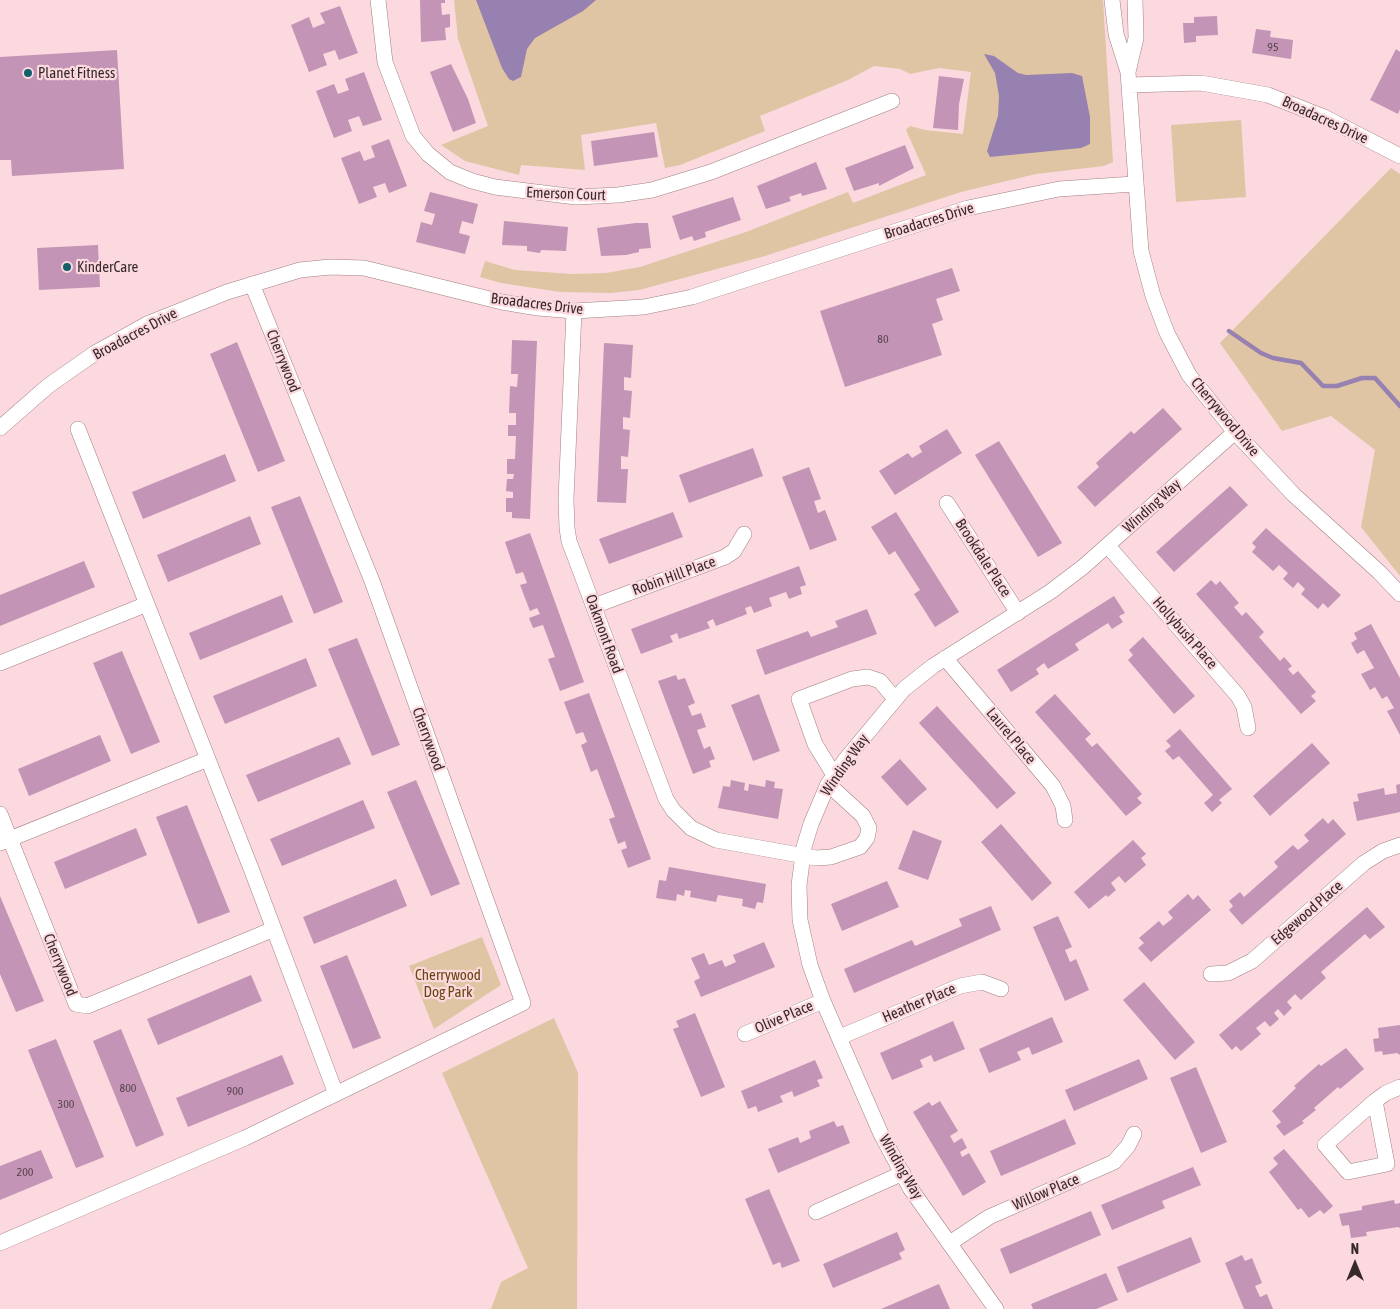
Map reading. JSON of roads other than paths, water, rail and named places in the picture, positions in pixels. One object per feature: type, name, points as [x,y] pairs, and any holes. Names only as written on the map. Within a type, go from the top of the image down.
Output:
[{"type":"street","name":"Emerson Court","points":[[378,0],[385,62],[413,136],[428,154],[450,172],[472,181],[495,187],[576,197],[618,195],[652,190],[711,172],[892,102]]},
{"type":"street","name":"Cherrywood Drive","points":[[1112,0],[1116,34],[1128,79],[1134,184],[1141,251],[1148,281],[1161,317],[1190,375],[1234,432],[1294,495],[1379,572],[1400,594]]},
{"type":"street","name":"Cherrywood Drive","points":[[1128,79],[1136,38],[1135,0]]},
{"type":"street","name":"Broadacres Drive","points":[[1128,79],[1201,83],[1268,95],[1315,114],[1400,156]]},
{"type":"street","name":"Broadacres Drive","points":[[0,428],[48,386],[95,353],[147,324],[197,303],[252,284],[313,268],[364,268],[502,302],[574,311],[619,310],[670,303],[968,208],[1060,189],[1134,184]]},
{"type":"street","name":"Cherrywood","points":[[0,1243],[245,1138],[523,1003],[372,581],[252,284]]},
{"type":"street","name":"Oakmont Road","points":[[574,311],[566,514],[570,540],[661,788],[673,810],[691,828],[716,840],[802,856],[824,858],[841,856],[860,847],[867,838],[869,828],[863,816],[831,780],[799,699],[852,680],[868,677],[880,681],[895,699]]},
{"type":"street","points":[[78,429],[274,929],[336,1094]]},
{"type":"street","name":"Winding Way","points":[[996,1309],[903,1174],[881,1134],[823,1001],[810,966],[800,920],[799,885],[802,856],[811,824],[831,780],[895,699],[918,677],[945,658],[1050,592],[1108,546],[1234,432]]},
{"type":"street","name":"Brookdale Place","points":[[948,504],[1018,613]]},
{"type":"street","name":"Robin Hill Place","points":[[594,606],[725,557],[734,551],[744,534]]},
{"type":"street","name":"Hollybush Place","points":[[1108,546],[1238,696],[1244,707],[1248,728]]},
{"type":"street","points":[[0,663],[147,604]]},
{"type":"street","name":"Laurel Place","points":[[945,658],[1053,786],[1063,806],[1065,820]]},
{"type":"street","points":[[5,841],[208,759]]},
{"type":"street","name":"Cherrywood","points":[[0,814],[5,841],[76,1004],[87,1006],[274,929]]},
{"type":"street","name":"Edgewood Place","points":[[1211,974],[1228,973],[1252,961],[1364,863],[1383,851],[1400,846]]},
{"type":"street","name":"Heather Place","points":[[840,1037],[960,986],[982,982],[1000,989]]},
{"type":"street","name":"Olive Place","points":[[745,1034],[823,1001]]},
{"type":"street","points":[[1375,1101],[1386,1164],[1348,1172],[1325,1145],[1375,1101],[1386,1093],[1400,1087]]},
{"type":"street","name":"Willow Place","points":[[950,1243],[989,1216],[1114,1162],[1128,1146],[1134,1134]]},
{"type":"street","points":[[816,1212],[903,1174]]},
{"type":"waterway","points":[[1229,331],[1261,353],[1273,358],[1301,363],[1323,386],[1337,386],[1362,378],[1375,378],[1400,406]]},
{"type":"place","name":"Planet Fitness","points":[[28,73]]},
{"type":"place","name":"KinderCare","points":[[67,267]]},
{"type":"park label","name":"Cherrywood Dog Park","points":[[448,984]]}]
